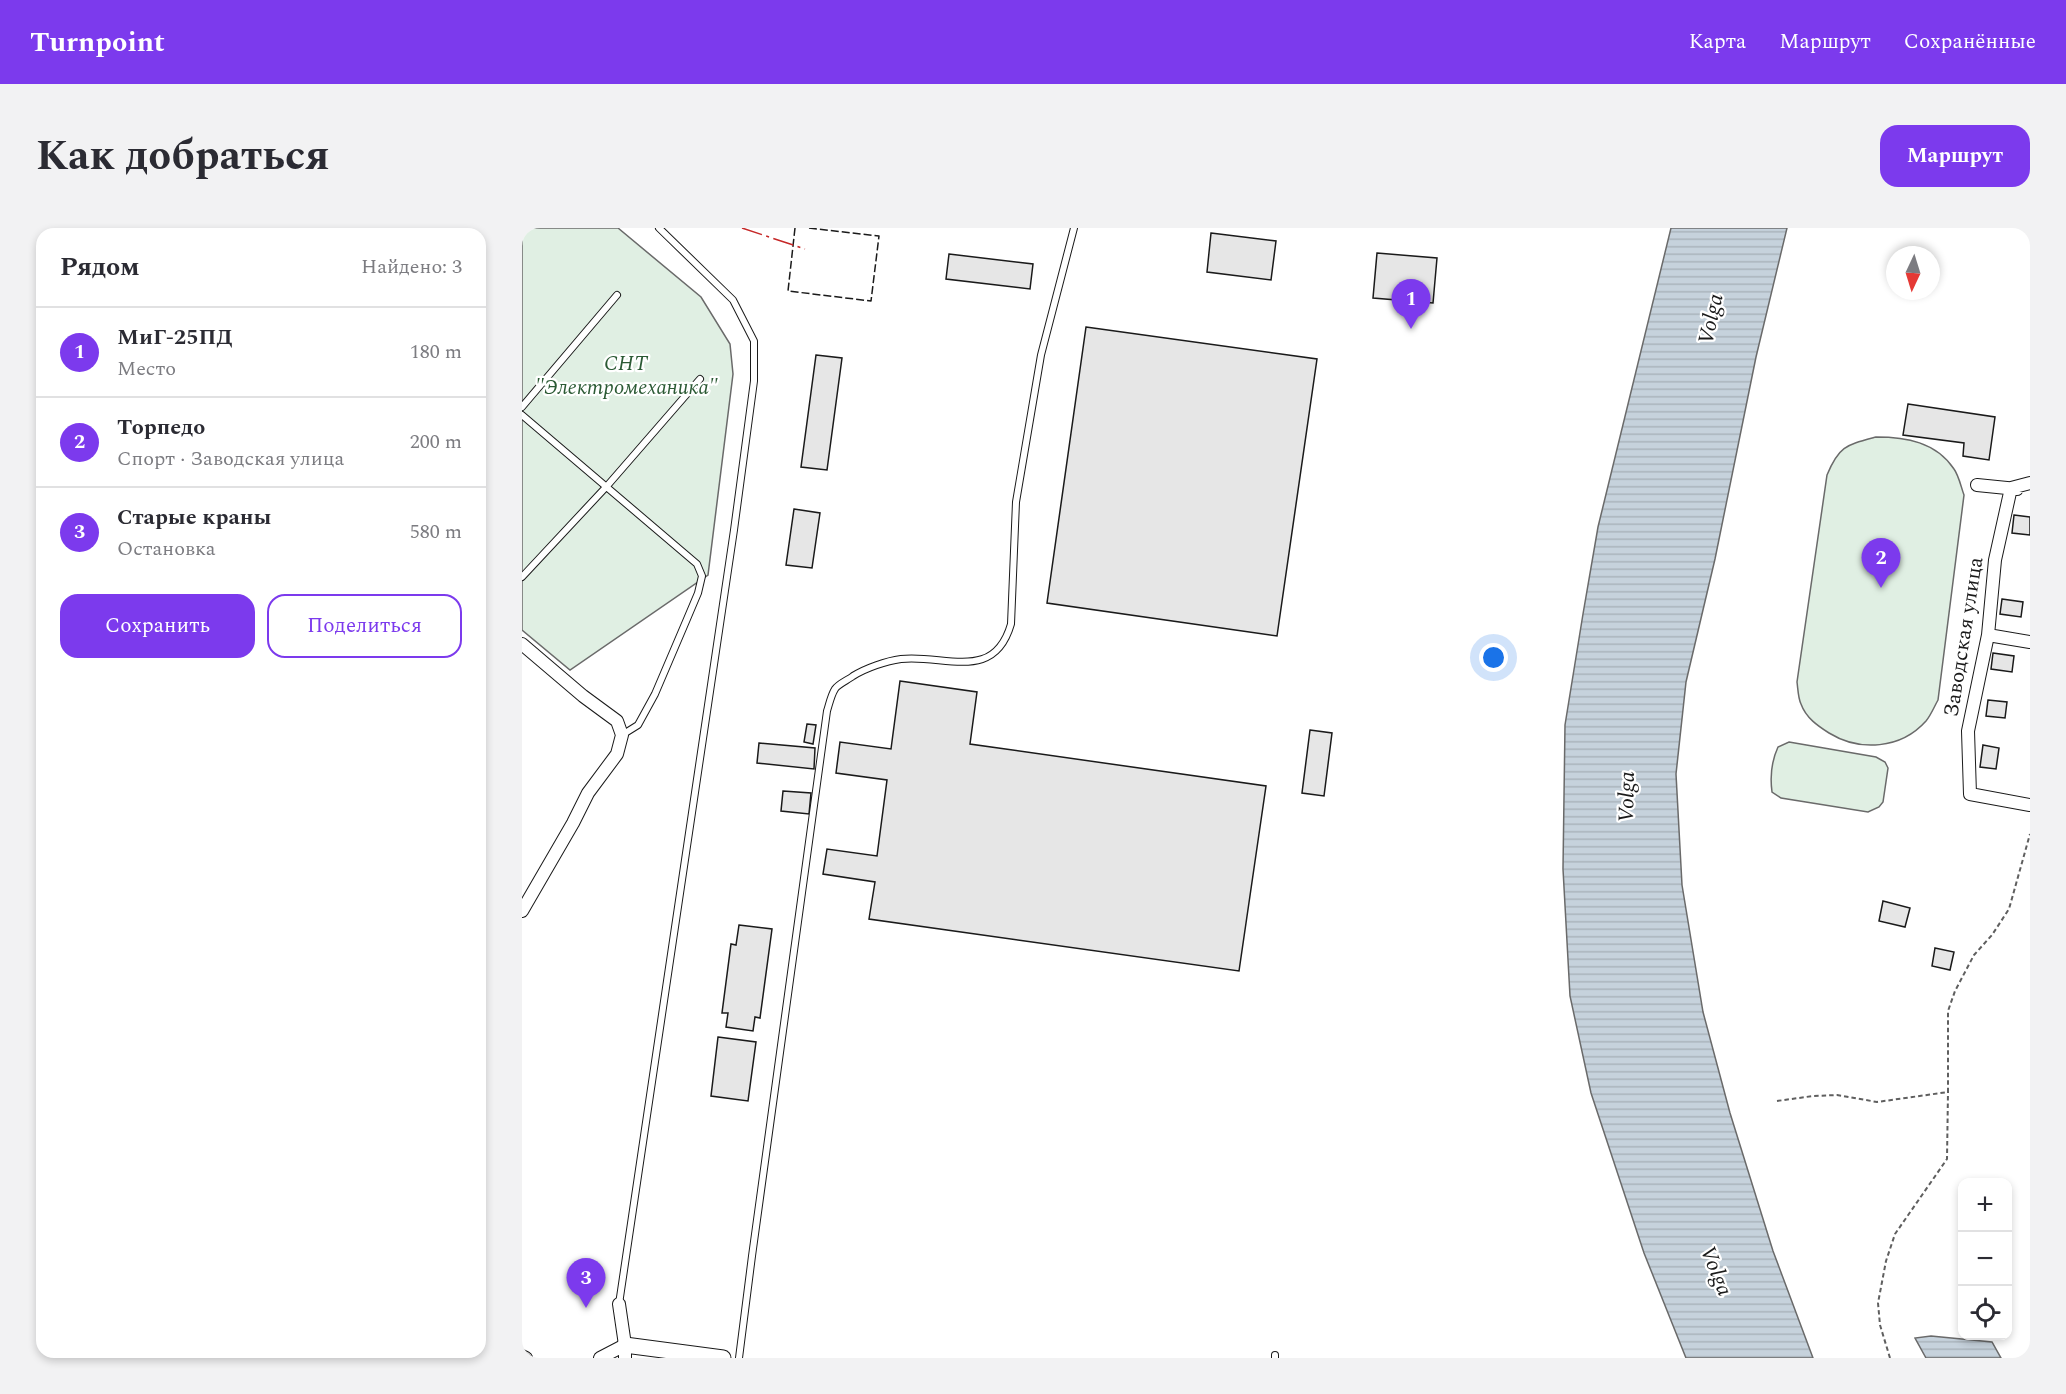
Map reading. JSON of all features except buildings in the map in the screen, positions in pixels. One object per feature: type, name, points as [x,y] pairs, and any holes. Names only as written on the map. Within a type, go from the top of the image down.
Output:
[{"type":"street","points":[[2011,488],[2030,483]]},
{"type":"street","points":[[1977,485],[2030,491]]},
{"type":"street","name":"Заводская улица","points":[[2011,488],[1995,560],[1988,635],[1968,731],[1970,794],[2030,805]]},
{"type":"street","points":[[1988,635],[2030,642]]},
{"type":"street","points":[[522,644],[583,696],[617,721],[622,735],[617,754],[588,793],[522,911]]},
{"type":"street","points":[[619,1304],[625,1351]]},
{"type":"street","points":[[600,1358],[625,1351],[723,1358]]},
{"type":"lane","points":[[619,1304],[754,381],[753,341],[733,300],[659,228]]},
{"type":"lane","points":[[739,1358],[827,711],[835,688],[862,671],[901,659],[982,661],[992,656],[1007,640],[1011,624],[1016,502],[1041,355],[1074,228]]},
{"type":"lane","points":[[522,407],[617,295]]},
{"type":"lane","points":[[522,577],[607,486],[700,379]]},
{"type":"lane","points":[[522,415],[697,564],[702,572],[698,593],[655,694],[638,725],[622,735]]},
{"type":"path","points":[[1890,1358],[1880,1325],[1878,1303],[1886,1261],[1895,1234],[1947,1159],[1948,1011],[1954,991],[1974,955],[1992,935],[2009,909],[2030,834]]},
{"type":"path","points":[[1777,1101],[1837,1095],[1877,1102],[1948,1092]]},
{"type":"green space","name":"СНТ \"Электромеханика\"","points":[[522,228],[618,228],[701,297],[730,344],[733,374],[708,575],[570,670],[522,630]]},
{"type":"green space","points":[[1876,437],[1909,440],[1929,447],[1947,460],[1956,472],[1964,495],[1938,700],[1928,719],[1905,737],[1880,745],[1867,745],[1841,739],[1813,721],[1800,702],[1797,682],[1827,475],[1840,452],[1845,448]]},
{"type":"green space","points":[[1789,742],[1876,757],[1885,762],[1888,768],[1883,802],[1879,807],[1868,812],[1781,798],[1772,792],[1772,769],[1778,747]]},
{"type":"water","name":"Volga","points":[[1671,228],[1787,228],[1756,357],[1715,559],[1686,682],[1676,774],[1682,885],[1703,1012],[1730,1113],[1773,1251],[1813,1358],[1686,1358],[1644,1253],[1591,1093],[1570,996],[1563,869],[1565,725],[1598,527]]},
{"type":"water","points":[[1931,1336],[1992,1342],[2001,1358],[1926,1358],[1915,1338]]},
{"type":"fence","points":[[795,228],[788,291],[871,301],[879,236],[809,228]]},
{"type":"power","points":[[742,228],[805,249]]},
{"type":"place","name":"МиГ-25ПД","points":[[1411,329]]},
{"type":"place","name":"Торпедо","points":[[1881,588]]},
{"type":"place","name":"Старые краны","points":[[586,1308]]}]
